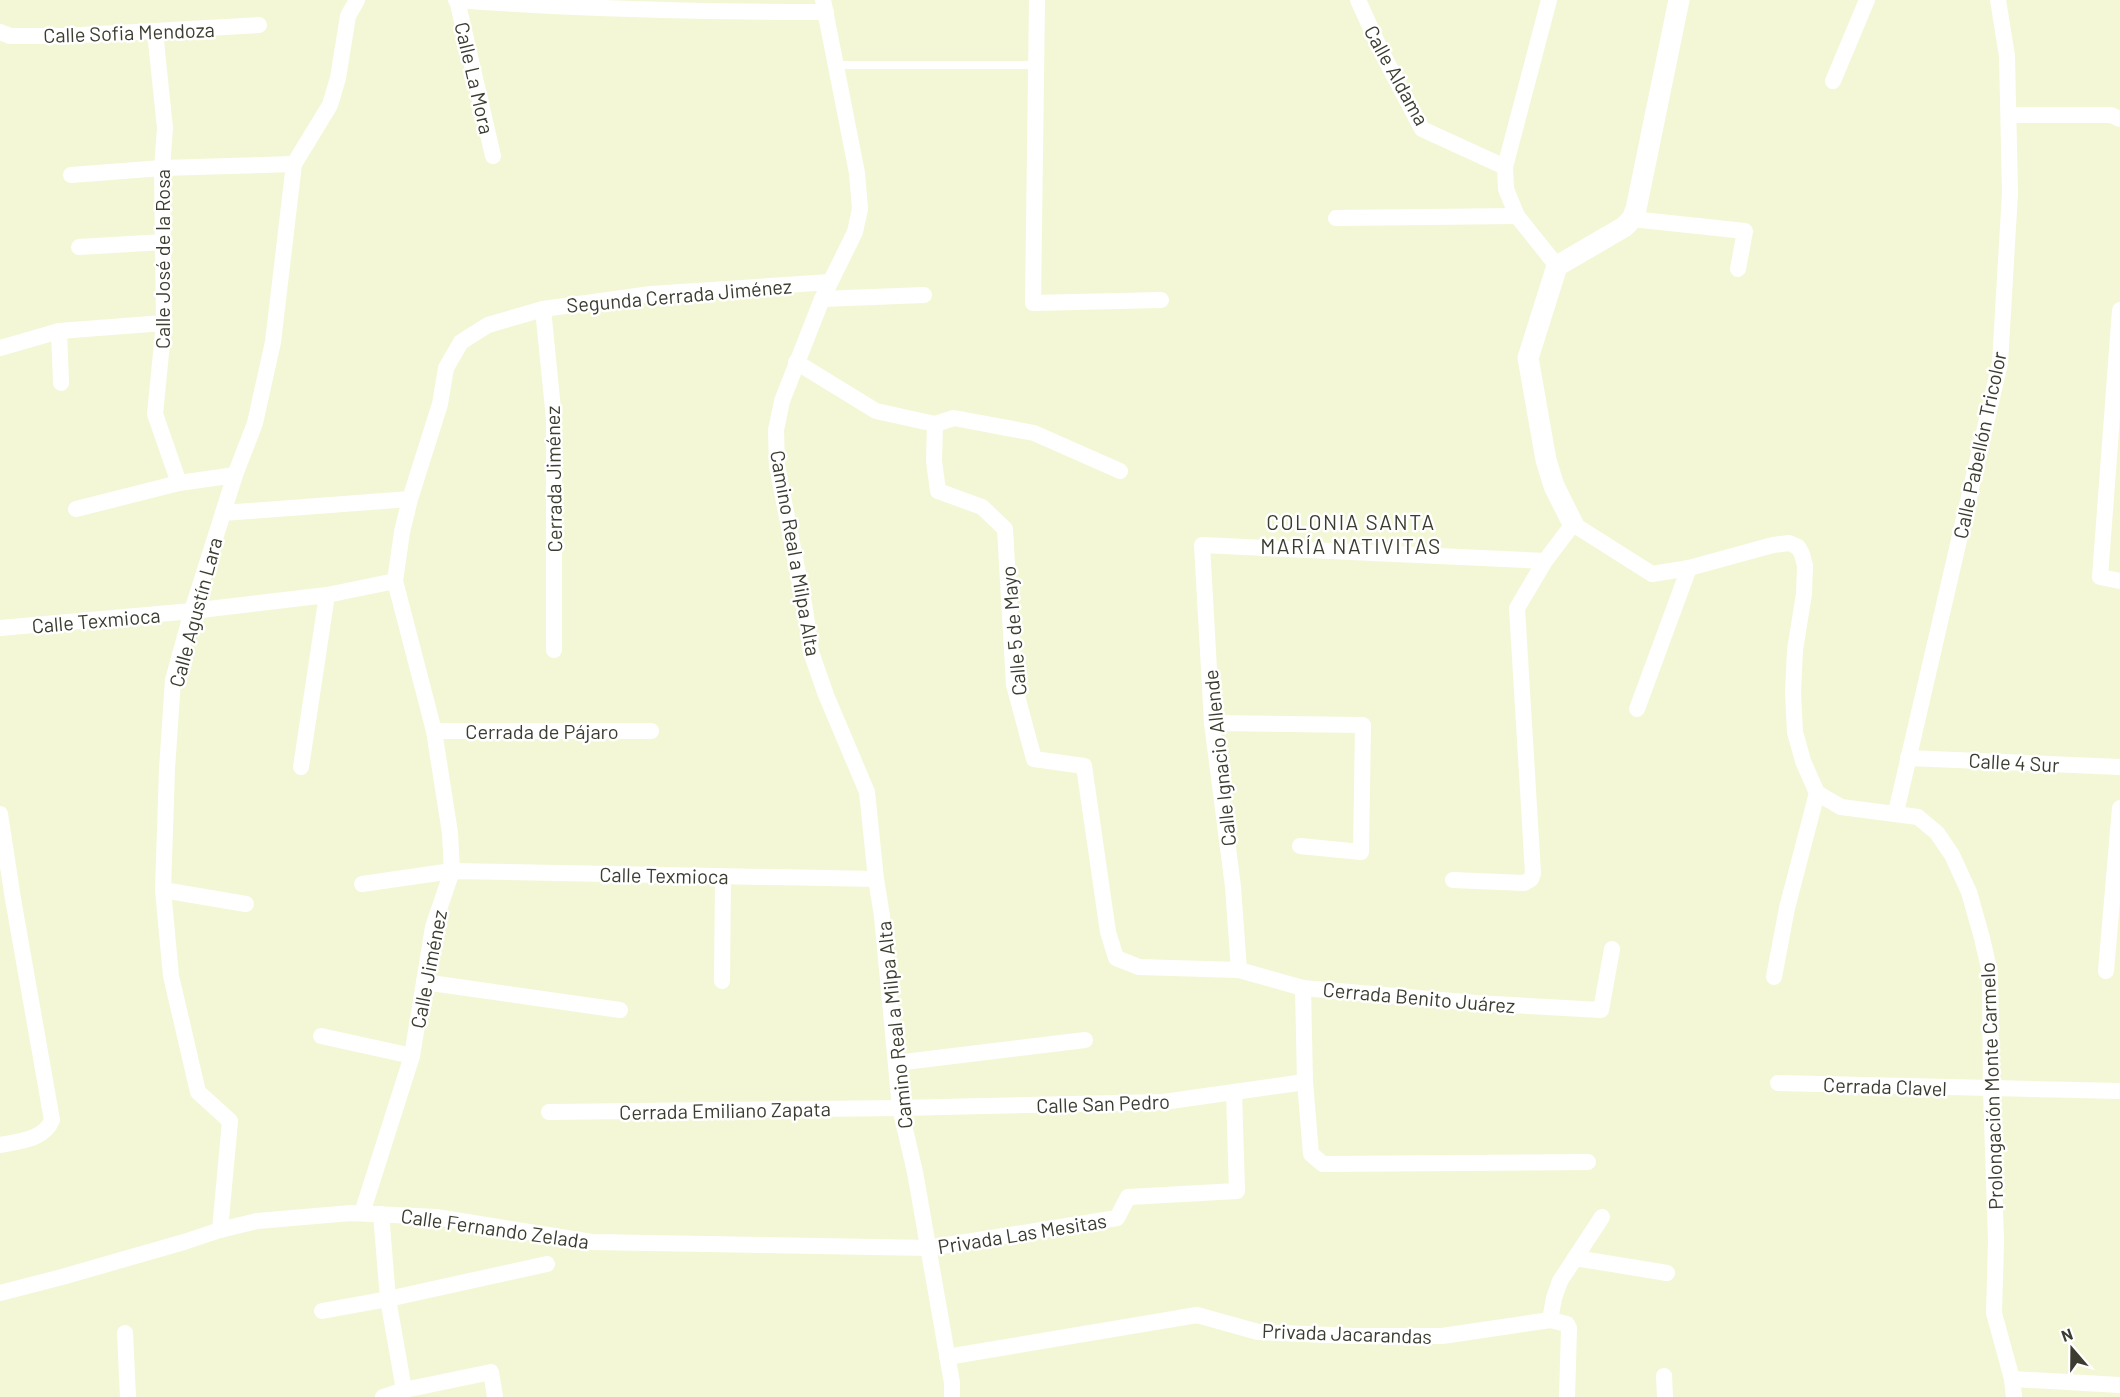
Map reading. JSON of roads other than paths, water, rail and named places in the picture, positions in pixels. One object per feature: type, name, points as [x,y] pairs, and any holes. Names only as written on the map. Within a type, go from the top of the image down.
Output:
[{"type":"street","name":"Calle Agustín Lara","points":[[220,1230],[230,1121],[198,1092],[171,976],[163,890],[173,680],[235,475],[255,423],[273,342],[294,164],[330,105],[338,78],[348,16],[357,0]]},
{"type":"street","points":[[457,0],[716,12],[824,6]]},
{"type":"street","name":"Calle La Mora","points":[[457,0],[493,156]]},
{"type":"street","points":[[1036,0],[1033,303],[1161,300]]},
{"type":"street","name":"Calle Aldama","points":[[1358,0],[1381,51],[1422,129],[1505,167]]},
{"type":"street","points":[[1549,0],[1505,167],[1506,189],[1517,216],[1557,266]]},
{"type":"street","points":[[1679,0],[1636,210],[1632,219],[1624,227],[1557,266],[1528,358],[1529,375],[1546,460],[1554,486],[1574,524],[1652,574],[1689,568],[1788,543],[1798,547],[1803,554],[1806,566],[1804,594],[1795,650],[1793,693],[1795,732],[1803,761],[1817,793],[1787,908],[1774,977]]},
{"type":"street","points":[[1833,81],[1867,0]]},
{"type":"street","name":"Calle Pabellón Tricolor","points":[[1896,812],[2000,363],[2010,193],[2007,56],[1998,0]]},
{"type":"street","name":"Camino Real a Milpa Alta","points":[[824,6],[857,173],[860,209],[855,232],[822,299],[782,401],[776,430],[777,466],[805,609],[811,652],[826,695],[867,792],[882,916],[900,1108],[915,1172],[952,1397]]},
{"type":"street","name":"Calle Sofia Mendoza","points":[[0,32],[10,36],[64,36],[259,25]]},
{"type":"street","name":"Calle José de la Rosa","points":[[156,32],[165,128],[162,168],[164,323],[155,414],[179,483]]},
{"type":"street","points":[[2009,115],[2111,116],[2120,119]]},
{"type":"street","points":[[71,175],[162,168],[294,164]]},
{"type":"street","points":[[1336,218],[1517,216]]},
{"type":"street","points":[[1632,219],[1745,231],[1738,269]]},
{"type":"street","points":[[79,247],[164,243]]},
{"type":"street","name":"Segunda Cerrada Jiménez","points":[[395,581],[402,532],[440,404],[446,368],[461,342],[488,324],[543,309],[651,294],[830,282]]},
{"type":"street","points":[[822,299],[924,295]]},
{"type":"street","name":"Cerrada Jiménez","points":[[543,309],[554,419],[554,650]]},
{"type":"street","points":[[2120,310],[2100,578],[2120,581]]},
{"type":"street","points":[[0,348],[59,331],[164,323]]},
{"type":"street","points":[[59,331],[61,383]]},
{"type":"street","points":[[796,362],[876,411],[934,424],[954,418],[1034,433],[1120,471]]},
{"type":"street","name":"Calle 5 de Mayo","points":[[934,424],[934,461],[938,491],[982,507],[1005,529],[1014,685],[1034,759],[1084,766],[1108,932],[1116,958],[1139,967],[1239,970]]},
{"type":"street","points":[[76,508],[179,483],[235,475]]},
{"type":"street","points":[[223,513],[410,499]]},
{"type":"street","points":[[1453,880],[1524,883],[1531,879],[1533,873],[1517,608],[1545,561],[1574,524]]},
{"type":"street","name":"Calle Ignacio Allende","points":[[1239,970],[1233,887],[1212,723],[1202,545],[1545,561]]},
{"type":"street","points":[[1637,709],[1689,568]]},
{"type":"street","name":"Calle Texmioca","points":[[0,628],[192,611],[327,595],[395,581]]},
{"type":"street","name":"Calle Jiménez","points":[[362,1213],[412,1056],[433,927],[452,870],[450,833],[434,731],[395,581]]},
{"type":"street","points":[[301,767],[327,595]]},
{"type":"street","points":[[1212,723],[1363,725],[1361,852],[1300,846]]},
{"type":"street","name":"Cerrada de Pájaro","points":[[434,731],[651,731]]},
{"type":"street","name":"Calle 4 Sur","points":[[1908,758],[2120,767]]},
{"type":"street","name":"Prolongación Monte Carmelo","points":[[1817,793],[1841,807],[1896,812],[1918,817],[1937,833],[1952,855],[1969,892],[1983,938],[1990,973],[1996,1240],[1994,1313],[2012,1379],[2014,1397]]},
{"type":"street","points":[[2106,971],[2120,808]]},
{"type":"street","points":[[0,814],[52,1120],[49,1128],[38,1136],[0,1145]]},
{"type":"street","name":"Calle Texmioca","points":[[362,884],[452,870],[876,879]]},
{"type":"street","points":[[722,981],[723,876]]},
{"type":"street","points":[[163,890],[246,904]]},
{"type":"street","name":"Cerrada Benito Juárez","points":[[1239,970],[1303,988],[1476,1003],[1601,1010],[1612,950]]},
{"type":"street","points":[[424,982],[620,1010]]},
{"type":"street","points":[[1303,988],[1305,1083],[1311,1154],[1323,1164],[1588,1162]]},
{"type":"street","points":[[321,1036],[412,1056]]},
{"type":"street","points":[[896,1063],[1085,1040]]},
{"type":"street","name":"Calle San Pedro","points":[[900,1108],[1163,1102],[1305,1083]]},
{"type":"street","name":"Cerrada Clavel","points":[[1778,1083],[2120,1091]]},
{"type":"street","name":"Privada Las Mesitas","points":[[928,1248],[1117,1218],[1128,1197],[1237,1191],[1234,1092]]},
{"type":"street","name":"Cerrada Emiliano Zapata","points":[[549,1112],[900,1108]]},
{"type":"street","name":"Calle Fernando Zelada","points":[[0,1293],[257,1221],[362,1213],[436,1217],[592,1242],[928,1248]]},
{"type":"street","points":[[381,1214],[388,1299],[404,1390]]},
{"type":"street","points":[[1567,1397],[1569,1328],[1564,1322],[1550,1320],[1554,1298],[1560,1281],[1602,1217]]},
{"type":"street","points":[[1575,1258],[1666,1273]]},
{"type":"street","points":[[322,1311],[547,1264]]},
{"type":"street","name":"Privada Jacarandas","points":[[947,1357],[1197,1315],[1258,1332],[1354,1336],[1442,1336],[1550,1320]]},
{"type":"street","points":[[125,1333],[128,1397]]},
{"type":"street","points":[[383,1397],[404,1390],[491,1372],[495,1397]]},
{"type":"street","points":[[1664,1376],[1665,1397]]},
{"type":"street","points":[[2012,1379],[2120,1385]]},
{"type":"lane","points":[[836,65],[1035,65]]},
{"type":"district","name":"COLONIA SANTA MARÍA NATIVITAS","points":[[1351,533]]}]
